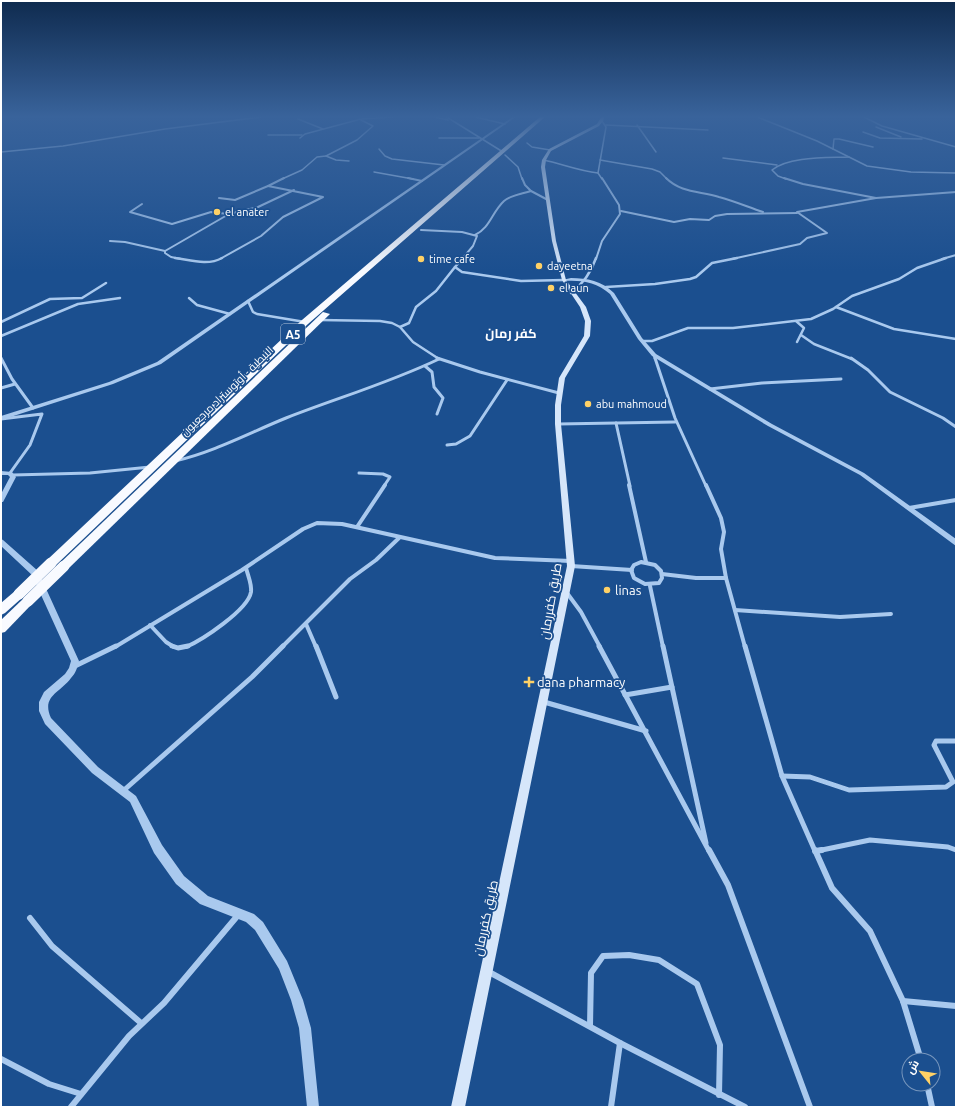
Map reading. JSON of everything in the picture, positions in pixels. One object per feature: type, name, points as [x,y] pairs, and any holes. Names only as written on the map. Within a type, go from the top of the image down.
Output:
[{"type":"highway","name":"النبطية - أوتوستراد مرجعيون","points":[[1,628],[51,563],[152,466],[305,322],[488,168]]},
{"type":"highway","name":"النبطية - أوتوستراد مرجعيون","points":[[1,610],[23,598],[64,566],[320,320],[489,168]]},
{"type":"main road","name":"طريق كفررمان","points":[[458,1107],[567,593],[571,563],[558,424],[559,393],[562,378],[586,336],[588,328],[582,307],[571,293],[564,280],[554,241],[543,177],[544,168]]},
{"type":"street","points":[[219,198],[235,200],[305,168]]},
{"type":"street","points":[[1,419],[111,383],[150,368],[169,357],[440,168]]},
{"type":"street","points":[[517,168],[520,173],[521,181],[531,191],[548,200]]},
{"type":"street","points":[[576,168],[598,173]]},
{"type":"street","points":[[599,168],[598,173],[621,211],[674,222],[688,219],[709,220],[715,216],[727,214],[765,212],[797,213],[816,208],[876,198],[956,192]]},
{"type":"street","points":[[645,168],[660,172],[671,183],[687,191],[717,196],[765,212]]},
{"type":"street","points":[[773,168],[772,172],[792,181],[876,198]]},
{"type":"street","points":[[878,168],[921,173],[956,173]]},
{"type":"street","points":[[374,172],[422,181]]},
{"type":"street","points":[[110,241],[125,242],[165,251],[165,253],[171,257],[183,260],[210,262],[217,261],[261,236],[283,217],[323,197],[320,195],[268,186]]},
{"type":"street","points":[[165,251],[229,214],[258,207],[294,190]]},
{"type":"street","points":[[421,230],[462,232],[475,235],[485,229],[506,199],[531,191]]},
{"type":"street","points":[[142,204],[130,212],[131,214],[172,224],[211,212],[229,214]]},
{"type":"street","points":[[571,293],[586,279],[591,272],[602,241],[619,217],[621,211]]},
{"type":"street","points":[[606,287],[655,284],[690,279],[696,277],[712,263],[800,244],[807,238],[827,233],[797,213]]},
{"type":"street","points":[[400,327],[409,324],[416,307],[436,291],[443,280],[476,242],[477,236],[475,235]]},
{"type":"street","points":[[642,341],[652,341],[688,328],[733,328],[816,318],[836,307],[843,300],[898,279],[917,268],[936,260],[956,255]]},
{"type":"street","points":[[455,267],[468,274],[516,280],[586,279],[606,287],[612,293],[642,341],[654,355],[770,425],[862,474],[956,543]]},
{"type":"street","points":[[1,322],[50,299],[82,298],[106,283]]},
{"type":"street","points":[[1,336],[78,304],[120,298]]},
{"type":"street","points":[[189,298],[198,305],[230,314]]},
{"type":"street","points":[[248,301],[253,312],[257,314],[305,322]]},
{"type":"street","points":[[836,307],[894,329],[956,339]]},
{"type":"street","points":[[320,320],[380,320],[392,323],[400,327],[413,342],[439,359],[507,380],[559,393]]},
{"type":"street","points":[[796,320],[804,328],[797,342]]},
{"type":"street","points":[[801,335],[814,344],[848,356],[868,370],[890,392],[943,418],[956,427]]},
{"type":"street","points":[[654,355],[660,382],[675,422],[721,518],[724,532],[721,549],[726,578],[782,776],[832,888],[870,931],[903,1001],[919,1052]]},
{"type":"street","points":[[1,358],[15,384],[33,408]]},
{"type":"street","points":[[173,461],[209,453],[286,418],[349,396],[439,359]]},
{"type":"street","points":[[425,366],[432,372],[434,387],[443,398],[436,414]]},
{"type":"street","points":[[710,389],[762,383],[841,379]]},
{"type":"street","points":[[447,445],[457,445],[474,432],[493,398],[507,380]]},
{"type":"street","points":[[1,388],[15,384]]},
{"type":"street","points":[[1,419],[12,419],[39,413],[42,414],[39,425],[11,474],[13,478],[1,500]]},
{"type":"street","points":[[558,424],[675,422]]},
{"type":"street","points":[[616,423],[646,562]]},
{"type":"street","points":[[1,473],[90,473],[152,466]]},
{"type":"street","points":[[357,527],[390,477],[383,474],[359,473]]},
{"type":"street","points":[[909,508],[956,500]]},
{"type":"street","points":[[313,1107],[305,1028],[291,982],[283,965],[259,926],[250,918],[204,900],[180,880],[158,849],[133,799],[95,770],[48,721],[43,713],[43,703],[46,697],[75,666],[108,651],[246,568],[310,526],[331,522],[495,558],[571,563],[632,570]]},
{"type":"street","points":[[123,790],[252,677],[350,579],[376,560],[400,538]]},
{"type":"street","points":[[1,542],[35,573],[75,661],[75,666]]},
{"type":"street","points":[[662,574],[662,579],[659,583],[650,586],[639,583],[634,579],[632,570],[635,564],[646,562],[654,565],[662,574],[696,578],[726,578]]},
{"type":"street","points":[[150,625],[171,645],[179,649],[193,646],[235,612],[250,596],[251,590],[246,568]]},
{"type":"street","points":[[650,586],[707,849]]},
{"type":"street","points":[[567,593],[581,612],[646,731],[707,849],[728,885],[810,1107]]},
{"type":"street","points":[[735,610],[840,617],[891,614]]},
{"type":"street","points":[[306,624],[330,679],[336,697]]},
{"type":"street","points":[[625,695],[672,687]]},
{"type":"street","points":[[544,702],[646,731]]},
{"type":"street","points":[[782,776],[810,777],[849,790],[946,787],[953,782],[934,745],[936,741],[956,741]]},
{"type":"street","points":[[815,851],[870,840],[948,847],[956,850]]},
{"type":"street","points":[[71,1107],[141,1023],[164,1003],[239,914]]},
{"type":"street","points":[[30,918],[52,946],[141,1023]]},
{"type":"street","points":[[590,1026],[591,973],[603,956],[629,955],[660,960],[697,984],[720,1045],[719,1095]]},
{"type":"street","points":[[487,971],[620,1043],[745,1107]]},
{"type":"street","points":[[903,1001],[956,1006]]},
{"type":"street","points":[[611,1107],[620,1043]]},
{"type":"street","points":[[1,1059],[49,1084],[81,1094]]},
{"type":"street","points":[[929,1092],[932,1107]]},
{"type":"place","name":"el anater","points":[[217,212]]},
{"type":"place","name":"time cafe","points":[[421,259]]},
{"type":"place","name":"dayeetna","points":[[539,266]]},
{"type":"place","name":"el aun","points":[[551,288]]},
{"type":"place","name":"abu mahmoud","points":[[588,404]]},
{"type":"place","name":"linas","points":[[607,590]]},
{"type":"place","name":"dana pharmacy","points":[[529,682]]},
{"type":"district","name":"كفر رمان","points":[[511,333]]}]
